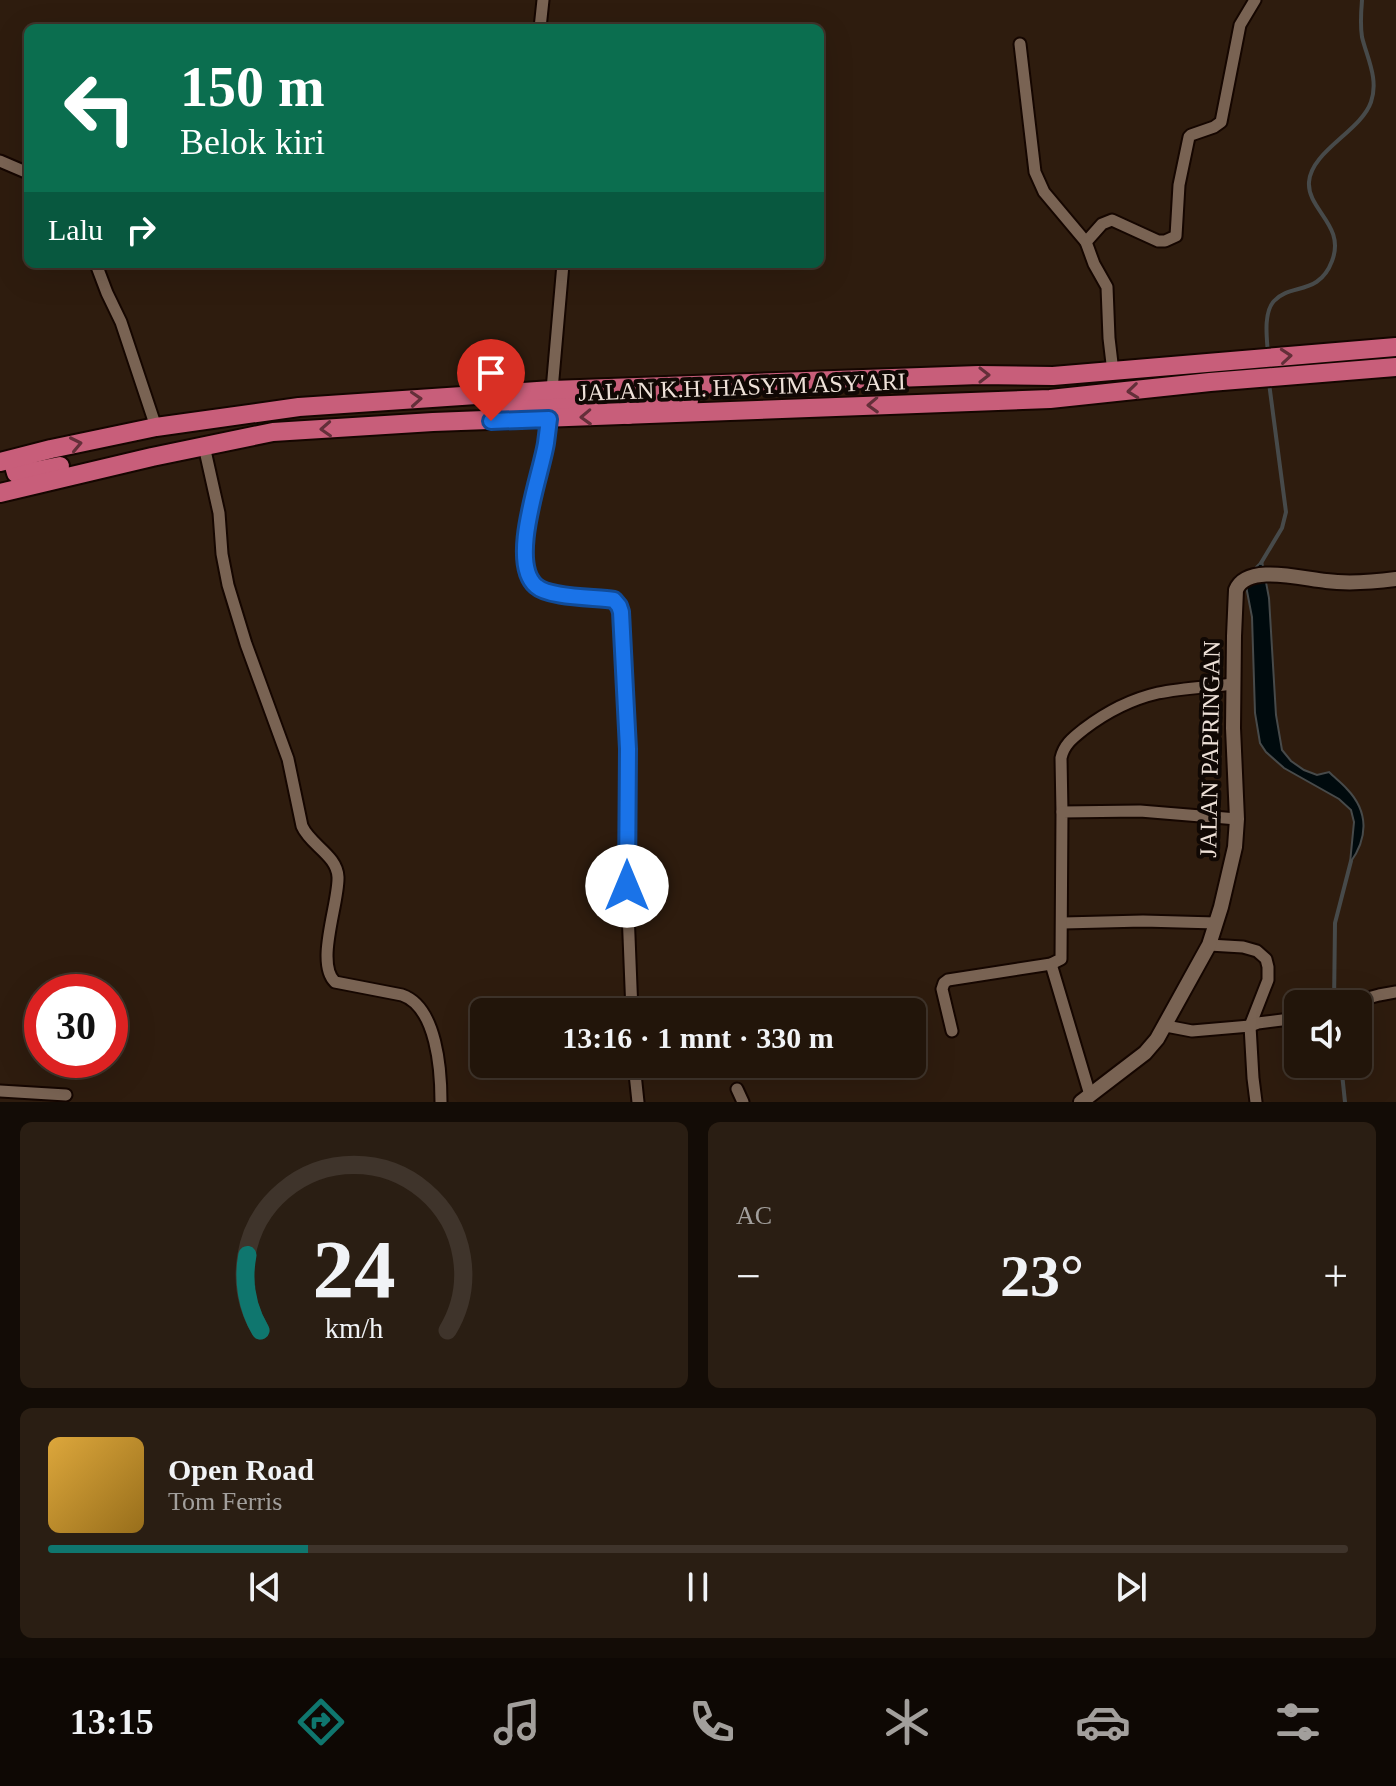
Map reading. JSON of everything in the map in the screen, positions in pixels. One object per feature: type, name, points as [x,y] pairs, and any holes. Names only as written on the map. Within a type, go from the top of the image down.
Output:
[{"type":"highway","name":"JALAN K.H. HASYIM ASY'ARI","points":[[0,462],[156,427],[299,407],[552,390],[979,375],[1053,376],[1396,347]]},
{"type":"highway","name":"JALAN K.H. HASYIM ASY'ARI","points":[[0,491],[273,432],[433,422],[1050,399],[1396,367]]},
{"type":"highway","points":[[670,386],[655,392],[656,399],[772,400],[793,409]]},
{"type":"highway","points":[[481,395],[504,405],[642,401],[643,410],[628,415]]},
{"type":"highway","points":[[28,455],[14,466],[16,473],[130,452],[141,452],[152,457]]},
{"type":"highway","points":[[0,477],[5,479],[6,484],[0,491]]},
{"type":"street","points":[[540,24],[543,0]]},
{"type":"street","points":[[1086,242],[1102,224],[1112,220],[1158,241],[1176,236],[1179,185],[1189,137],[1221,122],[1240,25],[1255,0]]},
{"type":"street","points":[[1020,44],[1035,172],[1044,192],[1086,242],[1107,287],[1113,372]]},
{"type":"street","points":[[0,161],[24,171]]},
{"type":"street","points":[[98,268],[121,322],[156,427]]},
{"type":"street","points":[[552,390],[563,268]]},
{"type":"street","points":[[549,419],[526,527],[524,557],[535,586],[542,590],[614,600],[621,612],[628,749],[627,886],[631,998]]},
{"type":"street","points":[[204,446],[219,513],[222,554],[232,602],[288,759],[302,826],[307,836],[337,869],[338,884],[327,967],[329,974],[335,982],[402,995],[418,1005],[428,1023],[436,1051],[441,1102]]},
{"type":"street","name":"JALAN PAPRINGAN","points":[[1086,1098],[1145,1053],[1157,1039],[1209,945],[1216,923],[1232,865],[1237,819],[1233,684],[1238,584],[1253,576],[1275,575],[1355,583],[1396,579]]},
{"type":"street","points":[[952,1031],[942,989],[948,980],[1051,964],[1058,962],[1063,955],[1063,749],[1097,720],[1132,701],[1157,693],[1233,684]]},
{"type":"street","points":[[1062,812],[1140,811],[1237,819]]},
{"type":"street","points":[[1063,923],[1216,923]]},
{"type":"street","points":[[1209,945],[1243,947],[1257,951],[1266,959],[1268,980],[1250,1026],[1256,1102]]},
{"type":"street","points":[[1051,964],[1086,1098]]},
{"type":"street","points":[[1372,997],[1396,992]]},
{"type":"street","points":[[1166,1026],[1192,1031],[1284,1020]]},
{"type":"street","points":[[635,1078],[638,1102]]},
{"type":"street","points":[[737,1089],[743,1102]]},
{"type":"street","points":[[0,1091],[66,1095]]},
{"type":"shaded area","points":[[1262,561],[1269,598],[1276,715],[1282,750],[1304,770],[1317,775],[1329,772],[1354,798],[1364,825],[1360,844],[1350,863],[1354,822],[1351,810],[1339,799],[1284,768],[1260,743],[1255,713],[1252,617],[1246,586],[1250,573]]},
{"type":"waterway","points":[[1268,354],[1267,319],[1274,301],[1320,279],[1332,261],[1334,237],[1314,201],[1309,182],[1318,160],[1357,122],[1371,102],[1374,85],[1362,37],[1362,0]]},
{"type":"waterway","points":[[1261,563],[1282,528],[1286,512],[1269,383]]},
{"type":"waterway","points":[[1334,990],[1335,923],[1351,861]]},
{"type":"waterway","points":[[1342,1078],[1345,1102]]},
{"type":"route","points":[[491,421],[549,419],[526,527],[524,557],[535,586],[552,593],[614,600],[621,612],[628,749],[627,886]]}]
